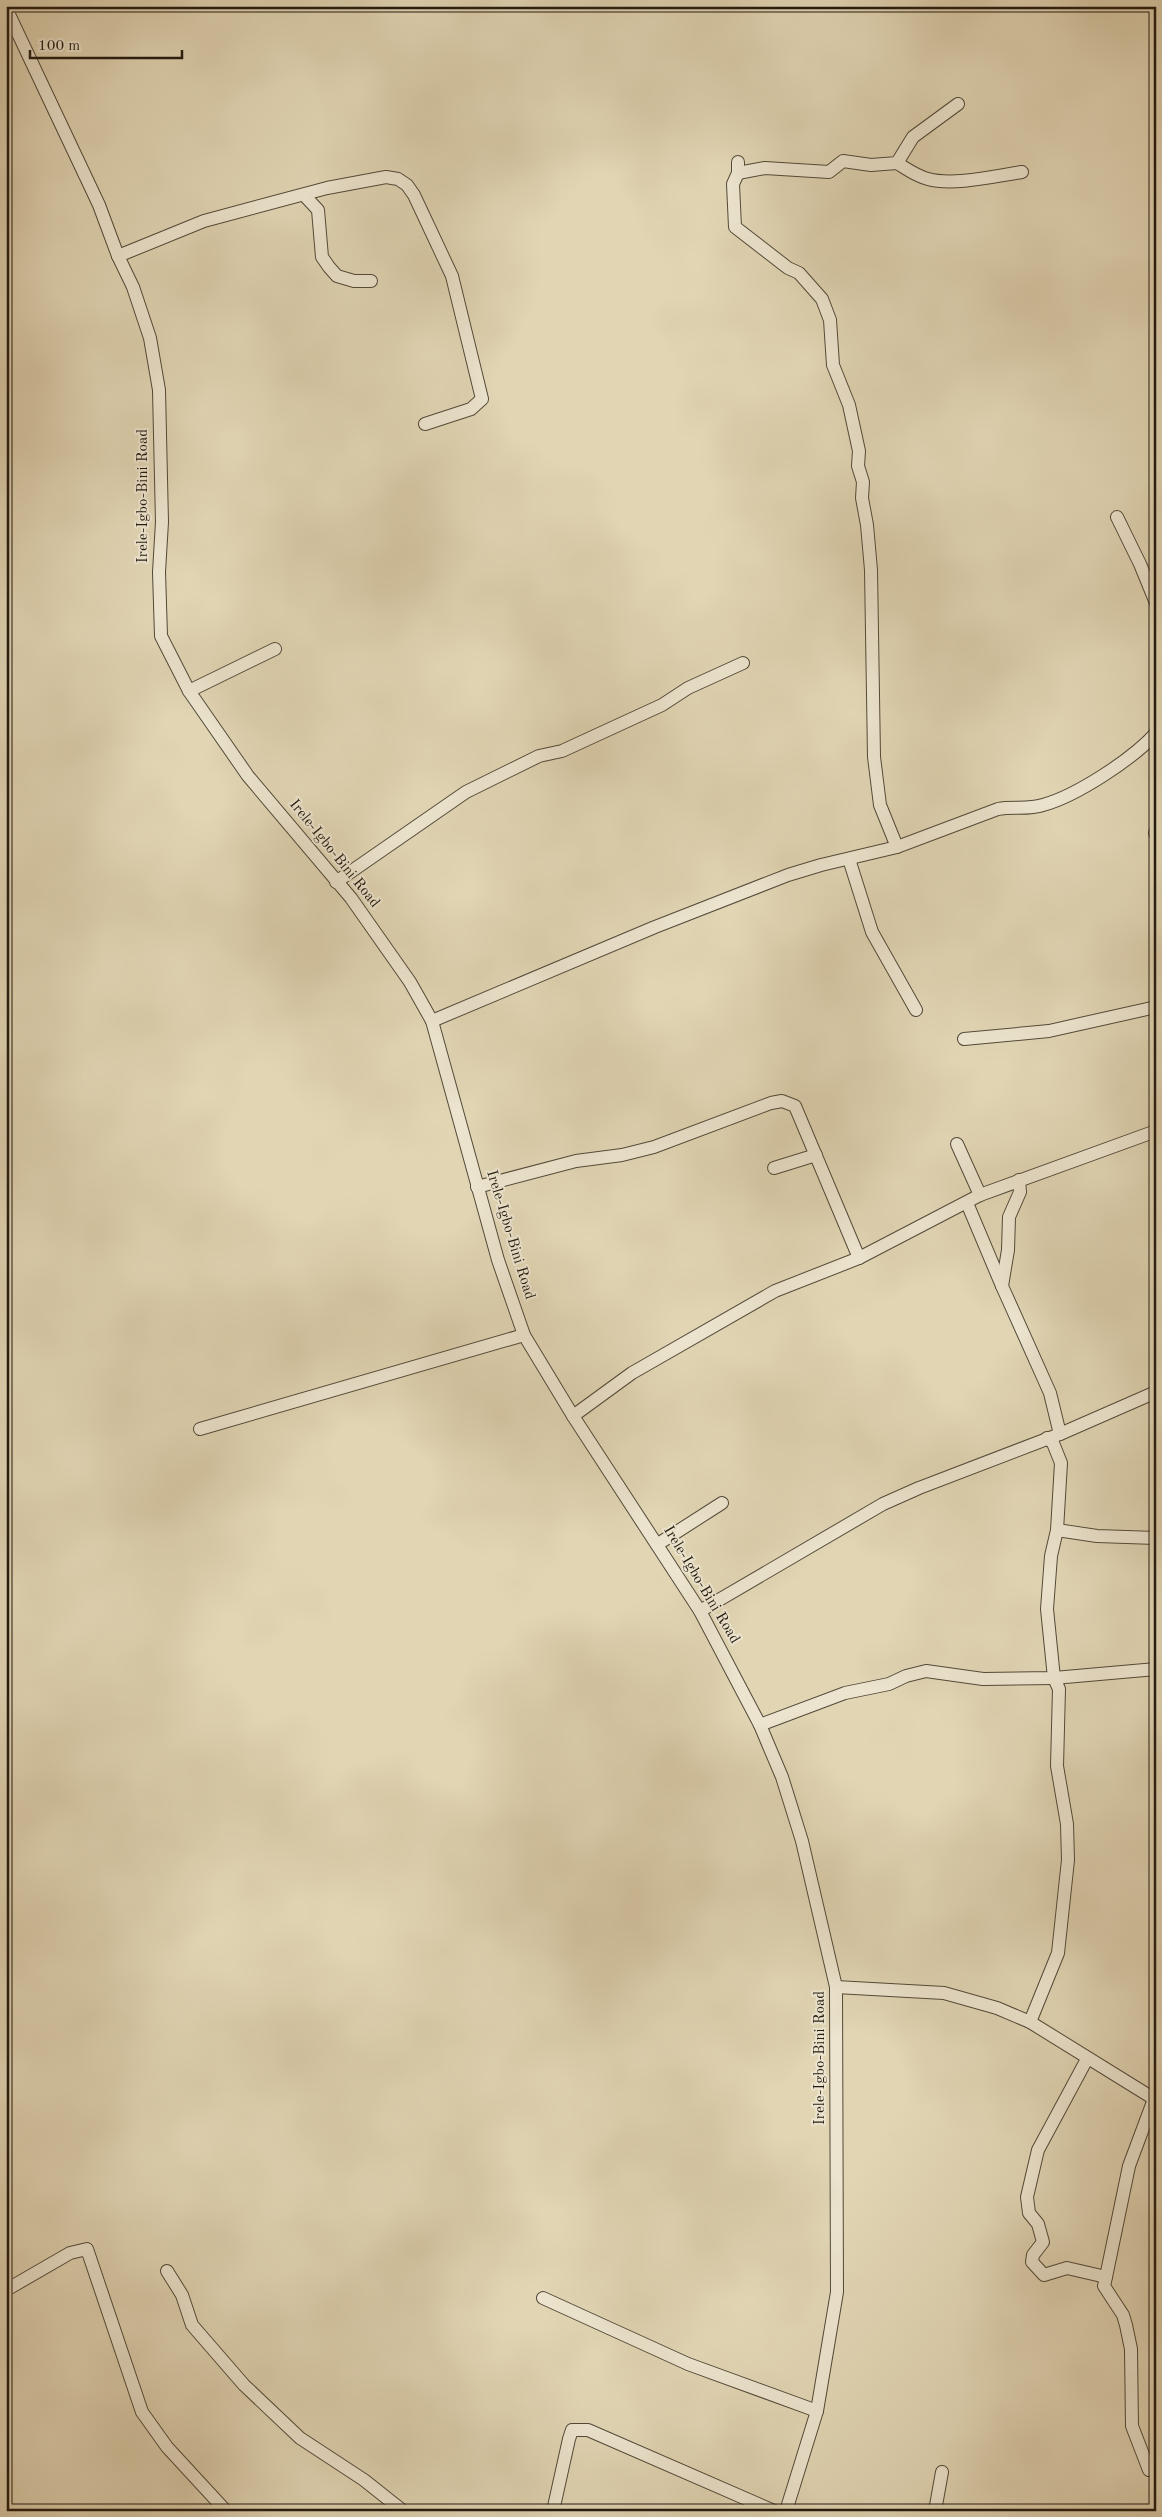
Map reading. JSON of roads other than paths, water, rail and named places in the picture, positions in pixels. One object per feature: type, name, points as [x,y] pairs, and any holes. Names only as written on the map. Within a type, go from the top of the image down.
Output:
[{"type":"street","name":"Irele-Igbo-Bini Road","points":[[6,8],[99,205],[118,256],[133,287],[150,338],[159,390],[162,522],[159,572],[161,636],[189,691],[248,776],[336,882],[410,982],[432,1021],[498,1260],[524,1334],[574,1416],[700,1612],[760,1725],[782,1777],[802,1841],[836,1987],[837,2292],[817,2411],[786,2511]]},
{"type":"street","points":[[897,163],[912,137],[958,104]]},
{"type":"street","points":[[897,847],[880,805],[874,758],[871,570],[867,525],[862,498],[863,482],[858,466],[859,451],[849,405],[832,365],[830,320],[822,299],[799,273],[788,268],[736,227],[734,184],[738,168],[829,172],[843,161],[871,165],[897,163],[929,180],[955,180],[1022,172]]},
{"type":"street","points":[[118,256],[204,220],[386,177],[402,182],[414,195],[452,276],[482,399],[470,409],[425,424]]},
{"type":"street","points":[[304,195],[318,210],[322,257],[329,266],[337,276],[354,281],[371,281]]},
{"type":"street","points":[[1117,517],[1140,564],[1156,604]]},
{"type":"street","points":[[189,691],[276,649]]},
{"type":"street","points":[[336,882],[466,792],[539,756],[562,751],[662,705],[688,688],[743,662]]},
{"type":"street","points":[[432,1021],[655,927],[779,879],[821,865],[897,847],[998,809],[1009,806],[1029,808],[1045,805],[1080,790],[1129,758],[1156,733]]},
{"type":"street","points":[[849,859],[872,932],[916,1010]]},
{"type":"street","points":[[964,1039],[1049,1031],[1156,1006]]},
{"type":"street","points":[[477,1187],[576,1161],[622,1155],[654,1147],[770,1103],[782,1101],[795,1106],[858,1258]]},
{"type":"street","points":[[574,1416],[632,1372],[775,1291],[858,1258],[980,1195],[1156,1131]]},
{"type":"street","points":[[957,1144],[980,1195]]},
{"type":"street","points":[[774,1168],[816,1156]]},
{"type":"street","points":[[1002,1286],[1008,1250],[1009,1217],[1020,1192],[1019,1180]]},
{"type":"street","points":[[967,1203],[1050,1393],[1060,1434]]},
{"type":"street","points":[[200,1429],[524,1334]]},
{"type":"street","points":[[700,1612],[882,1504],[1060,1434],[1156,1392]]},
{"type":"street","points":[[1030,2022],[1058,1954],[1068,1860],[1067,1824],[1057,1766],[1059,1689],[1054,1678],[1046,1609],[1051,1556],[1057,1530],[1062,1464],[1054,1443],[1047,1438]]},
{"type":"street","points":[[658,1544],[722,1503]]},
{"type":"street","points":[[1057,1530],[1097,1536],[1156,1538]]},
{"type":"street","points":[[760,1725],[845,1693],[889,1684],[906,1676],[926,1671],[983,1679],[1054,1678],[1156,1669]]},
{"type":"street","points":[[836,1987],[944,1993],[997,2008],[1030,2022],[1087,2059],[1155,2099],[1129,2166],[1104,2286],[1123,2315],[1126,2325],[1131,2349],[1132,2426],[1149,2470]]},
{"type":"street","points":[[1087,2059],[1038,2150],[1027,2197],[1029,2214],[1038,2224],[1043,2242],[1033,2255],[1032,2262],[1044,2274],[1066,2268],[1106,2277]]},
{"type":"street","points":[[6,2290],[70,2253],[87,2249],[142,2412],[167,2447],[226,2511]]},
{"type":"street","points":[[167,2271],[182,2295],[192,2325],[244,2385],[300,2438],[364,2480],[403,2511]]},
{"type":"street","points":[[543,2298],[688,2364],[817,2411]]},
{"type":"street","points":[[553,2511],[569,2438],[572,2430],[576,2429],[588,2430],[774,2511]]},
{"type":"street","points":[[935,2511],[942,2472]]}]
